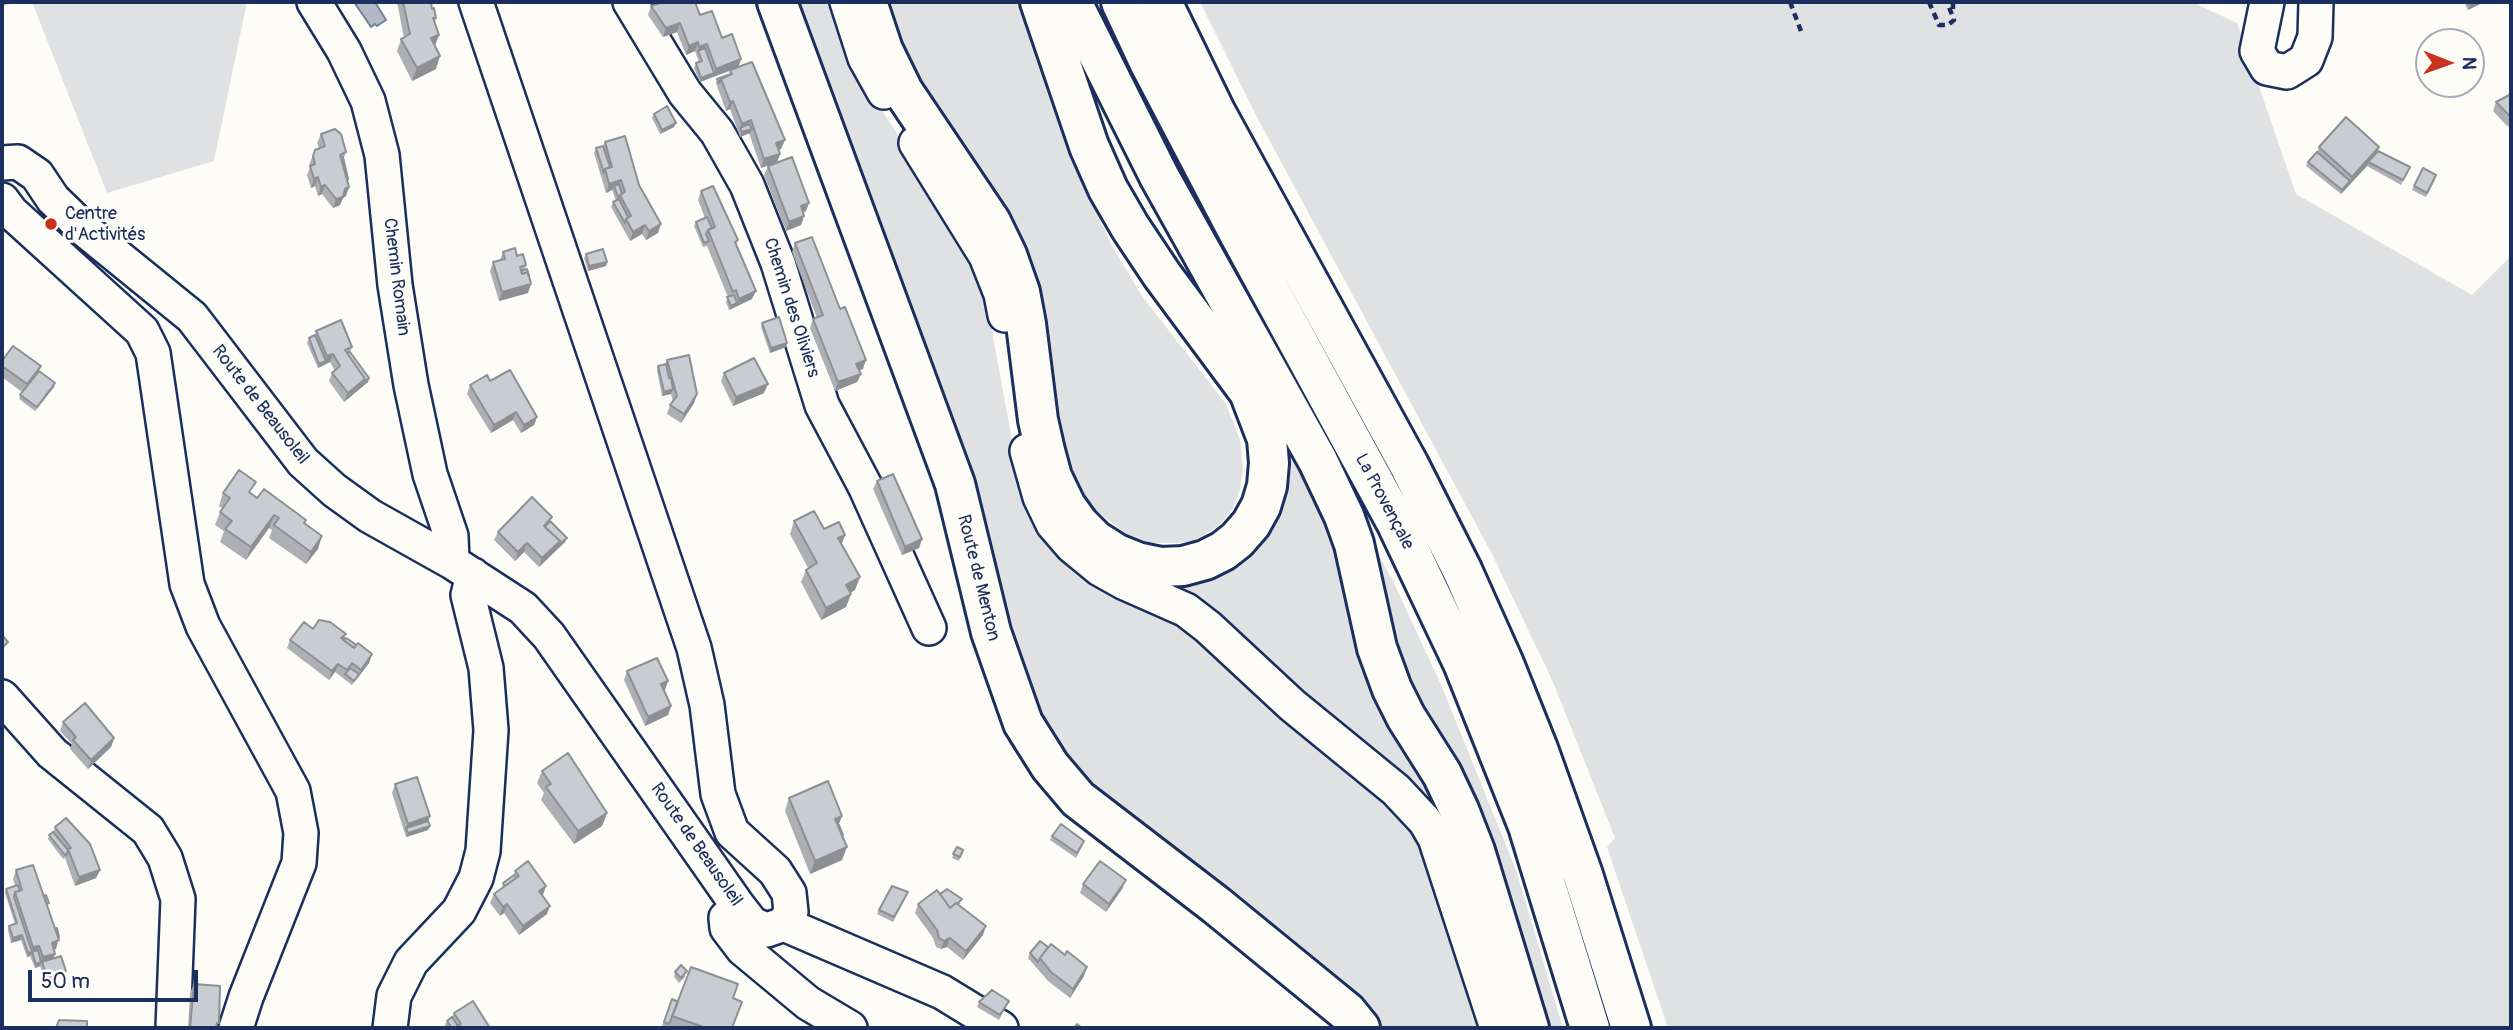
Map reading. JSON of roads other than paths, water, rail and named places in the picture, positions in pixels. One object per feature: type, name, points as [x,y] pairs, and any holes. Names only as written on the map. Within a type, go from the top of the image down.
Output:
[{"type":"main road","name":"Route de Menton","points":[[777,2],[955,484],[991,632],[1023,723],[1050,766],[1079,799],[1297,971],[1347,1012],[1360,1028]]},
{"type":"main road","points":[[867,2],[883,50],[903,90],[984,210],[1007,255],[1020,292],[1042,440],[1052,477],[1066,506],[1095,540],[1117,554],[1137,562],[1161,567],[1183,566],[1205,560],[1237,540],[1251,524],[1261,506],[1267,486],[1267,439],[1249,392],[1161,275],[1108,189],[1089,146],[1040,2]]},
{"type":"main road","points":[[1072,2],[1159,176],[1318,461],[1343,516],[1354,544],[1377,648],[1388,679],[1406,717],[1442,774],[1459,810],[1475,851],[1528,1028]]},
{"type":"main road","name":"La Provençale","points":[[1121,2],[1149,62],[1237,230],[1397,524],[1463,663],[1528,826],[1590,1028]]},
{"type":"main road","points":[[1162,2],[1216,113],[1409,465],[1467,582],[1504,664],[1542,760],[1583,875],[1631,1028]]},
{"type":"street","name":"Chemin Romain","points":[[314,2],[344,51],[368,101],[382,155],[395,285],[411,385],[430,474],[462,569],[486,668],[492,730],[483,851],[476,878],[459,911],[411,962],[394,996],[390,1028]]},
{"type":"street","points":[[476,2],[694,648],[707,705],[718,794],[732,832],[775,871],[789,893],[790,912],[783,924],[942,992],[1001,1028]]},
{"type":"street","name":"Chemin des Oliviers","points":[[630,2],[685,93],[717,132],[747,185],[778,263],[822,405],[865,486],[929,628]]},
{"type":"street","points":[[847,2],[865,58],[986,256],[1001,294],[1031,469],[1052,524],[1072,546],[1100,569],[1186,610],[1209,627],[1292,705],[1396,790],[1425,821],[1435,838],[1497,1028]]},
{"type":"street","points":[[2267,2],[2257,51],[2267,68],[2287,72],[2306,60],[2315,37],[2316,2]]},
{"type":"street","name":"Route de Beausoleil","points":[[2,163],[18,162],[37,175],[53,199],[85,230],[192,317],[303,462],[334,490],[370,516],[523,608],[549,636],[752,924],[768,930],[783,924]]},
{"type":"street","points":[[2,200],[11,212],[142,331],[153,353],[187,584],[203,626],[293,791],[301,833],[299,863],[236,1028]]},
{"type":"street","points":[[2,697],[52,753],[148,830],[165,858],[178,899],[173,1028]]},
{"type":"street","points":[[738,906],[726,918],[727,928],[743,949],[808,1003],[850,1028]]},
{"type":"place","name":"Centre d'Activités","points":[[51,224]]}]
